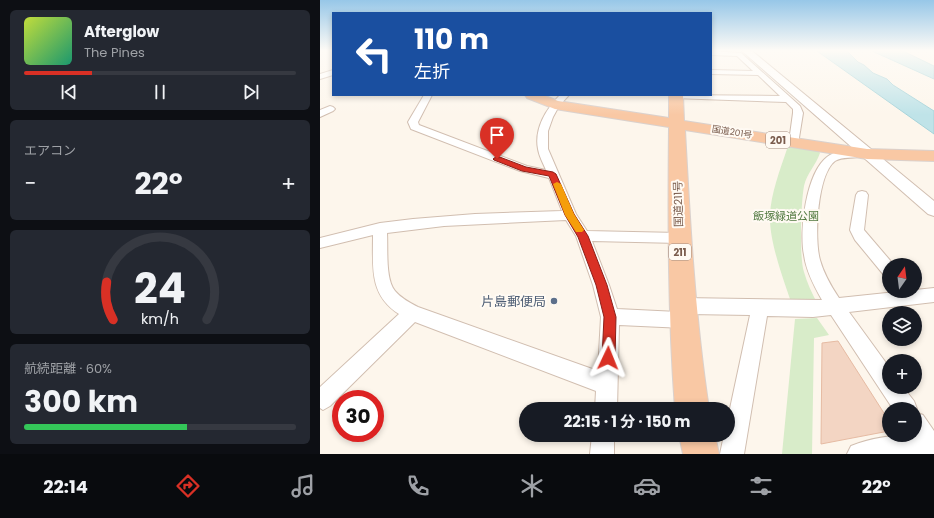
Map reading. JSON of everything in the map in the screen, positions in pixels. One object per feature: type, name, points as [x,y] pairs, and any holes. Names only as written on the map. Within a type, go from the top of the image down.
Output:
[{"type":"highway","name":"国道201号","points":[[538,96],[677,124],[873,154],[934,156]]},
{"type":"highway","name":"国道211号","points":[[676,96],[679,238],[686,356],[691,402]]},
{"type":"highway","points":[[698,442],[701,454]]},
{"type":"street","points":[[320,77],[332,72]]},
{"type":"street","points":[[720,72],[761,73],[797,108],[798,113],[794,142]]},
{"type":"street","points":[[766,72],[873,154],[934,210]]},
{"type":"street","points":[[427,96],[413,122],[414,126],[524,169],[553,174]]},
{"type":"street","points":[[676,96],[788,99]]},
{"type":"street","points":[[560,100],[548,117],[543,131],[543,149],[570,215],[583,236],[602,285],[610,317],[607,402]]},
{"type":"street","points":[[320,114],[330,109]]},
{"type":"street","points":[[873,154],[836,155],[829,161],[820,173],[815,189],[812,207],[812,259],[819,280],[835,307],[882,375]]},
{"type":"street","points":[[862,195],[857,230],[860,236],[882,262]]},
{"type":"street","points":[[320,243],[380,228],[414,223],[570,215]]},
{"type":"street","points":[[380,228],[383,285],[388,295],[401,306],[412,313],[608,385]]},
{"type":"street","points":[[583,236],[679,238]]},
{"type":"street","points":[[922,294],[934,295]]},
{"type":"street","points":[[610,317],[760,308],[813,309],[835,307],[887,298]]},
{"type":"street","points":[[732,454],[760,308]]},
{"type":"street","points":[[323,399],[412,313]]},
{"type":"street","points":[[859,454],[925,438]]},
{"type":"street","points":[[602,454],[603,442]]},
{"type":"green space","name":"飯塚緑道公園","points":[[791,146],[818,150],[820,153],[807,177],[804,186],[801,229],[802,265],[808,284],[817,303],[791,302],[774,248],[770,225],[772,198],[776,182],[787,149]]},
{"type":"green space","points":[[817,318],[829,335],[814,338],[812,454],[782,454],[795,319]]},
{"type":"water","points":[[847,72],[872,72],[887,79],[893,85],[934,111],[934,134]]},
{"type":"water","points":[[919,72],[934,72],[934,79]]},
{"type":"building","points":[[838,341],[882,410],[882,432],[821,444],[822,343]]},
{"type":"slow traffic","points":[[557,184],[570,215],[579,230]]},
{"type":"place","name":"片島郵便局","points":[[554,301]]},
{"type":"route","points":[[497,159],[524,169],[553,174],[570,215],[583,236],[602,285],[610,317],[608,358]]}]
